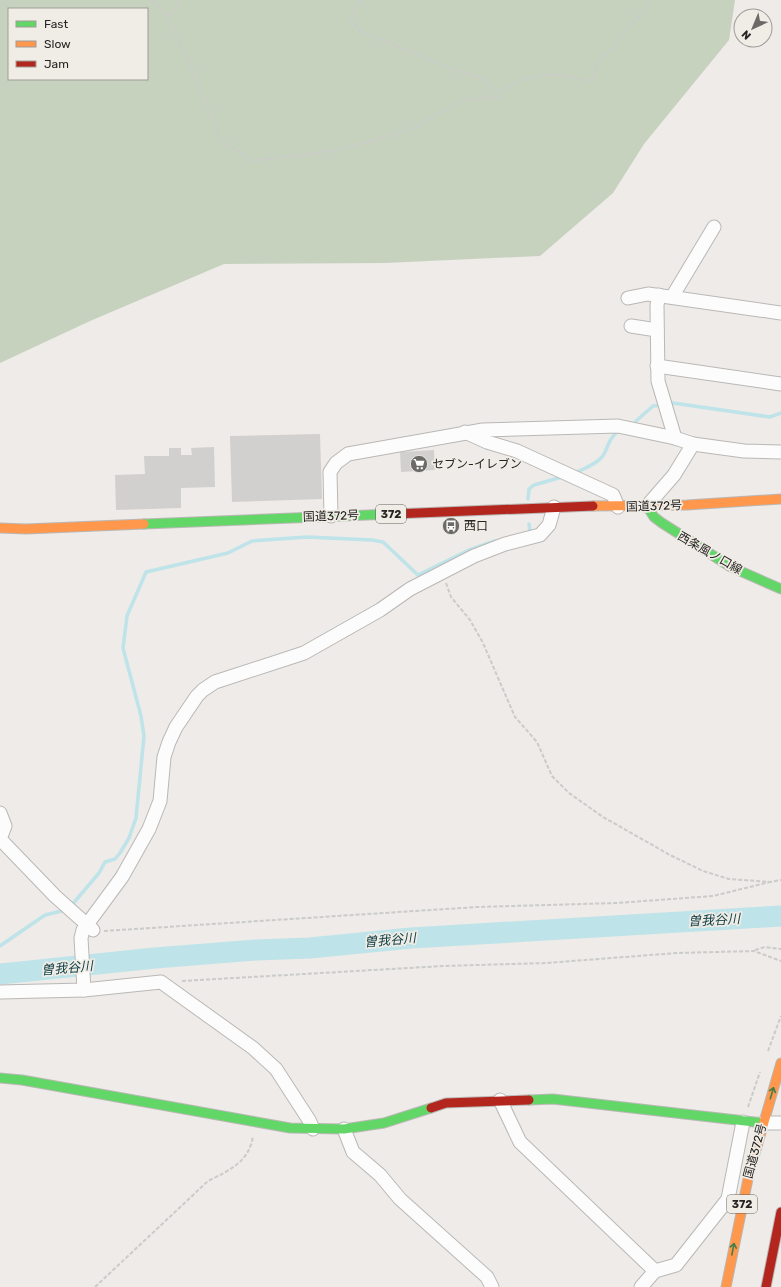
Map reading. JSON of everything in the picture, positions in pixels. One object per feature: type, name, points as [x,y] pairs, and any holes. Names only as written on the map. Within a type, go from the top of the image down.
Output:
[{"type":"main road","name":"国道372号","points":[[0,528],[26,529],[194,520],[554,507],[647,506],[781,499]]},
{"type":"main road","name":"西条風ノ口線","points":[[647,506],[654,517],[662,524],[718,560],[781,589]]},
{"type":"main road","name":"国道372号","points":[[726,1287],[749,1174],[762,1123],[781,1063]]},
{"type":"main road","points":[[0,1078],[30,1081],[290,1128],[344,1130],[384,1123],[446,1103],[553,1099],[762,1123]]},
{"type":"main road","points":[[766,1287],[781,1212]]},
{"type":"street","points":[[675,438],[658,381],[657,305],[666,296],[714,227]]},
{"type":"street","points":[[628,298],[648,294],[781,313]]},
{"type":"street","points":[[631,326],[657,330]]},
{"type":"street","points":[[657,366],[781,384]]},
{"type":"street","points":[[331,516],[330,472],[336,463],[348,454],[465,432],[506,429],[618,426],[675,438],[694,444],[744,451],[781,452]]},
{"type":"street","points":[[465,432],[487,442],[517,451],[613,495],[618,507]]},
{"type":"street","points":[[647,506],[674,475],[694,444]]},
{"type":"street","points":[[83,986],[85,928],[122,877],[149,829],[160,801],[163,765],[169,742],[184,714],[203,690],[215,682],[304,653],[380,610],[410,588],[474,556],[505,544],[540,535],[549,525],[554,507]]},
{"type":"street","points":[[0,813],[5,826],[0,839],[85,928]]},
{"type":"street","points":[[0,992],[160,982],[253,1048],[270,1063],[276,1069],[309,1120],[313,1129]]},
{"type":"street","points":[[500,1100],[520,1142],[655,1271]]},
{"type":"street","points":[[641,1287],[655,1271],[676,1265],[728,1199],[743,1122]]},
{"type":"street","points":[[762,1123],[781,1123]]},
{"type":"street","points":[[344,1130],[353,1152],[380,1175],[400,1199],[487,1277],[492,1287]]},
{"type":"path","points":[[153,0],[167,16],[189,62],[221,140],[253,161],[338,150],[410,130],[463,100],[499,97],[500,93],[518,81],[554,75],[592,81],[597,64],[617,43],[650,0]]},
{"type":"path","points":[[167,16],[175,11],[180,0]]},
{"type":"path","points":[[363,0],[355,6],[351,20],[360,32],[455,70],[484,79],[500,93]]},
{"type":"path","points":[[443,572],[451,597],[470,620],[483,643],[515,717],[537,742],[552,776],[569,793],[603,817],[670,855],[703,871],[729,879],[770,882]]},
{"type":"path","points":[[85,928],[477,907],[521,907],[617,903],[713,896],[781,880]]},
{"type":"path","points":[[160,982],[443,966],[546,963],[677,953],[754,951],[765,947],[781,949]]},
{"type":"path","points":[[754,951],[781,962]]},
{"type":"path","points":[[95,1287],[208,1181],[231,1170],[243,1159],[251,1148],[255,1121]]},
{"type":"green space","points":[[0,0],[735,0],[729,40],[644,144],[613,193],[540,256],[385,263],[224,264],[90,321],[0,363]]},
{"type":"building","points":[[320,434],[322,499],[232,502],[230,436]]},
{"type":"building","points":[[214,447],[215,487],[181,488],[181,508],[116,510],[115,475],[145,474],[144,456],[169,456],[169,448],[181,448],[181,455],[192,455],[191,448]]},
{"type":"building","points":[[434,450],[435,470],[401,472],[400,452]]},
{"type":"waterway","points":[[668,404],[673,403],[770,417],[781,413]]},
{"type":"waterway","points":[[636,421],[653,406],[662,405]]},
{"type":"waterway","points":[[577,472],[591,466],[600,459],[609,442],[617,432]]},
{"type":"waterway","points":[[528,499],[529,489],[534,485],[562,477]]},
{"type":"waterway","points":[[526,533],[530,532],[529,524]]},
{"type":"waterway","points":[[71,906],[99,873],[105,862],[115,859],[120,853],[129,838],[136,818],[144,736],[141,716],[123,648],[127,616],[146,572],[228,553],[252,541],[307,537],[372,540],[383,542],[418,575],[469,550],[495,541]]},
{"type":"waterway","points":[[0,946],[45,915],[66,910]]},
{"type":"waterway","name":"曽我谷川","points":[[0,974],[155,958],[256,950],[310,948],[411,938],[781,916]]},
{"type":"traffic: fast","points":[[647,506],[654,517],[662,523],[731,567],[781,589]]},
{"type":"traffic: fast","points":[[144,524],[393,514]]},
{"type":"traffic: fast","points":[[0,1078],[22,1080],[290,1128],[344,1129],[384,1123],[431,1108]]},
{"type":"traffic: fast","points":[[529,1100],[553,1099],[763,1123]]},
{"type":"traffic: slow","points":[[593,506],[687,505],[781,499]]},
{"type":"traffic: slow","points":[[0,528],[26,529],[144,524]]},
{"type":"traffic: slow","points":[[726,1287],[749,1174],[781,1063]]},
{"type":"traffic: jam","points":[[393,514],[593,506]]},
{"type":"traffic: jam","points":[[431,1108],[446,1103],[529,1100]]},
{"type":"traffic: jam","points":[[766,1287],[781,1212]]},
{"type":"place","name":"セブン-イレブン","points":[[419,464]]},
{"type":"place","name":"西口","points":[[451,526]]}]
